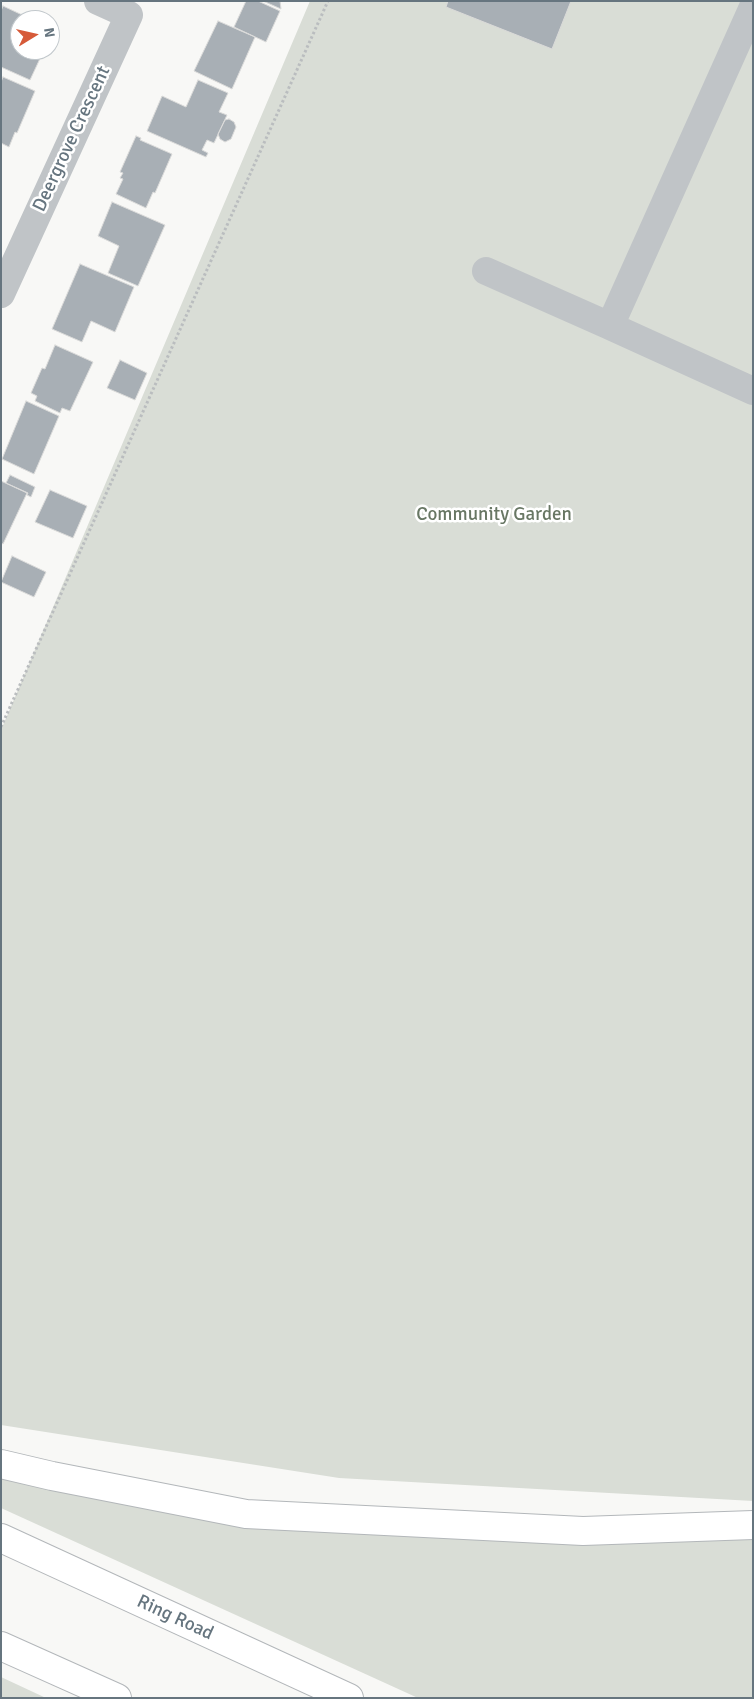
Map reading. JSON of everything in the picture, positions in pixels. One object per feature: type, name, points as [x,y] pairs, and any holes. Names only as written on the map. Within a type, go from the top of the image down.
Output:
[{"type":"highway","points":[[1,1464],[52,1476],[246,1514],[583,1530],[753,1525]]},
{"type":"highway","name":"Ring Road","points":[[1,1538],[349,1698]]},
{"type":"highway","points":[[1,1646],[117,1698]]},
{"type":"street","name":"Deergrove Crescent","points":[[1,294],[129,15],[98,1]]},
{"type":"street","points":[[610,326],[753,7]]},
{"type":"street","points":[[486,271],[753,391]]},
{"type":"path","points":[[1,727],[328,1]]},
{"type":"green space","name":"Community Garden","points":[[310,1],[753,1],[753,1501],[339,1478],[1,1425],[1,730]]},
{"type":"green space","points":[[1,1474],[268,1529],[753,1537],[753,1698],[418,1698],[1,1508]]},
{"type":"green space","points":[[1,1677],[46,1698],[1,1698]]},
{"type":"building","points":[[246,1],[258,1],[280,11],[266,42],[234,27]]},
{"type":"building","points":[[263,1],[280,1],[281,9]]},
{"type":"building","points":[[448,1],[571,1],[552,49],[446,7]]},
{"type":"building","points":[[3,6],[12,10],[10,10],[10,60],[39,60],[30,80],[1,67],[1,11]]},
{"type":"building","points":[[218,21],[255,37],[232,89],[194,71]]},
{"type":"building","points":[[3,77],[35,91],[9,147],[1,143],[1,82]]},
{"type":"building","points":[[198,80],[228,93],[219,112],[227,115],[214,143],[207,140],[202,150],[208,153],[206,157],[147,131],[162,96],[186,107]]},
{"type":"building","points":[[229,119],[234,122],[236,127],[231,139],[225,142],[220,139],[218,134],[225,120]]},
{"type":"building","points":[[136,136],[141,138],[140,140],[172,154],[155,193],[153,192],[146,208],[116,194],[123,179],[120,178],[123,173],[120,172]]},
{"type":"building","points":[[112,202],[165,225],[138,286],[108,273],[119,246],[98,236]]},
{"type":"building","points":[[80,264],[134,287],[115,332],[91,321],[82,342],[52,329]]},
{"type":"building","points":[[55,345],[93,362],[70,411],[62,408],[60,413],[35,401],[37,396],[31,393],[42,368],[45,369]]},
{"type":"building","points":[[120,360],[147,373],[135,400],[107,388]]},
{"type":"building","points":[[26,401],[59,416],[34,474],[2,459]]},
{"type":"building","points":[[10,475],[35,487],[31,497],[27,495],[28,493],[6,483]]},
{"type":"building","points":[[1,481],[27,493],[3,544],[1,543]]},
{"type":"building","points":[[50,490],[87,506],[73,538],[35,522]]},
{"type":"building","points":[[12,556],[46,572],[34,597],[1,582]]}]
